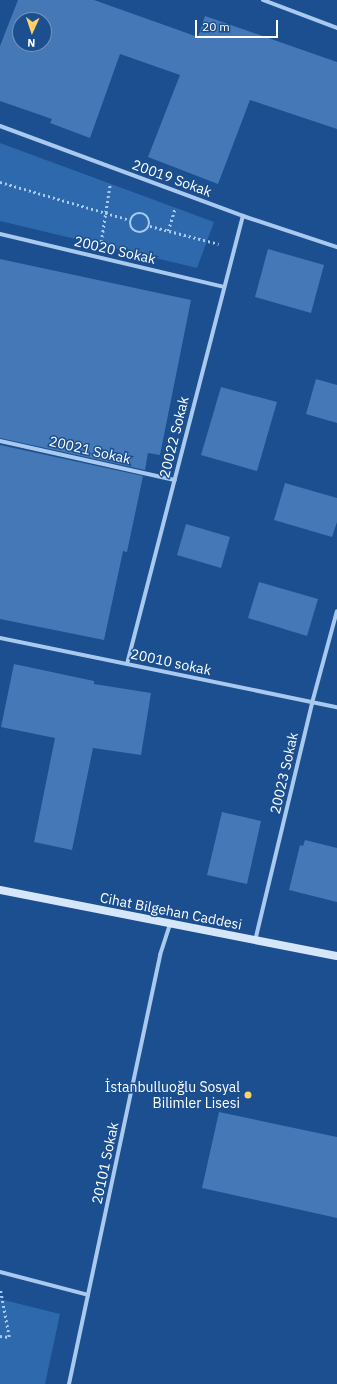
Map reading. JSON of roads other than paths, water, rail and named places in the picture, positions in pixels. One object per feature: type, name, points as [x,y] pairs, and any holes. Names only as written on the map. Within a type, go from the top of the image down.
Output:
[{"type":"main road","name":"Cihat Bilgehan Caddesi","points":[[0,890],[337,956]]},
{"type":"street","points":[[263,0],[337,28]]},
{"type":"street","name":"20019 Sokak","points":[[0,126],[243,216],[337,247]]},
{"type":"street","name":"20022 Sokak","points":[[128,664],[243,216]]},
{"type":"street","name":"20020 Sokak","points":[[0,234],[224,287]]},
{"type":"street","name":"20021 Sokak","points":[[0,441],[175,480]]},
{"type":"street","name":"20023 Sokak","points":[[255,941],[312,703],[337,611]]},
{"type":"street","name":"20010 sokak","points":[[0,638],[337,707]]},
{"type":"street","name":"20101 Sokak","points":[[69,1384],[160,955],[170,924]]},
{"type":"street","points":[[0,1272],[88,1295]]},
{"type":"place","name":"İstanbulluoğlu Sosyal Bilimler Lisesi","points":[[248,1095]]}]
